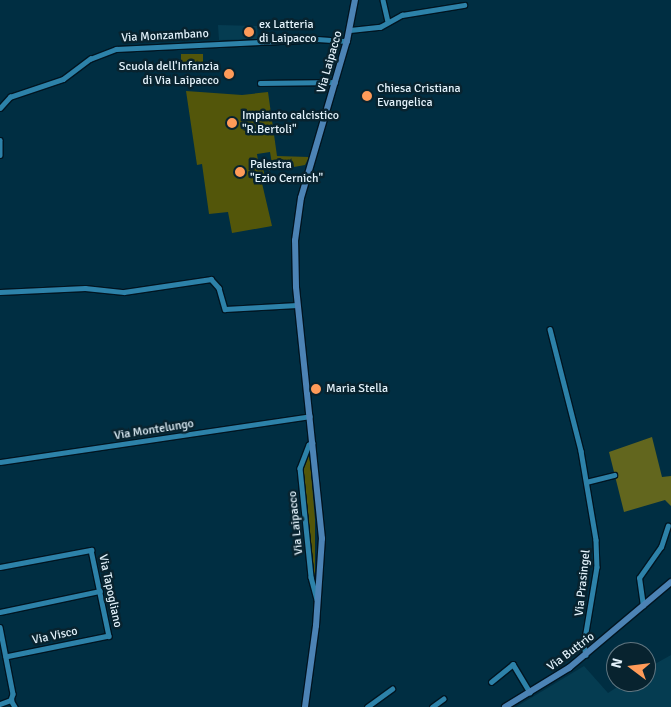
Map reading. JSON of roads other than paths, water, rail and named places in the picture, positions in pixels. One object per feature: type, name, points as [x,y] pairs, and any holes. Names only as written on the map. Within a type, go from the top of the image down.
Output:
[{"type":"street","name":"Via Laipacco","points":[[305,707],[318,605],[322,539],[314,443],[294,262],[297,221],[347,42],[355,0]]},
{"type":"street","points":[[383,0],[388,21]]},
{"type":"street","points":[[350,30],[380,27],[402,15],[464,5]]},
{"type":"street","name":"Via Monzambano","points":[[0,108],[10,97],[63,80],[90,59],[116,49],[317,39],[347,42]]},
{"type":"street","points":[[260,83],[335,82]]},
{"type":"street","points":[[0,140],[0,155]]},
{"type":"street","points":[[0,292],[85,288],[124,292],[211,279],[219,288],[226,309],[298,305]]},
{"type":"street","name":"Via Prasingel","points":[[550,329],[586,482],[597,554],[593,601],[584,645],[586,655]]},
{"type":"street","name":"Via Montelungo","points":[[0,462],[310,416]]},
{"type":"street","name":"Via Laipacco","points":[[314,443],[309,445],[300,468],[312,577],[318,605]]},
{"type":"street","points":[[586,482],[614,475]]},
{"type":"street","points":[[643,606],[639,578],[661,547],[668,526]]},
{"type":"street","name":"Via Tapogliano","points":[[0,567],[91,550],[109,636]]},
{"type":"street","name":"Via Buttrio","points":[[504,707],[586,655],[671,582]]},
{"type":"street","points":[[0,612],[100,590]]},
{"type":"street","points":[[0,627],[13,694],[11,700],[15,707]]},
{"type":"street","name":"Via Visco","points":[[6,657],[109,636]]},
{"type":"street","points":[[491,682],[513,664],[530,692]]},
{"type":"street","points":[[367,707],[392,689]]},
{"type":"street","points":[[432,707],[443,699]]},
{"type":"street","points":[[0,704],[11,700]]},
{"type":"place","name":"ex Latteria di Laipacco","points":[[249,32]]},
{"type":"place","name":"Scuola dell'Infanzia di Via Laipacco","points":[[229,74]]},
{"type":"place","name":"Chiesa Cristiana Evangelica","points":[[367,96]]},
{"type":"place","name":"Impianto calcistico \"R.Bertoli\"","points":[[232,123]]},
{"type":"place","name":"Palestra \"Ezio Cernich\"","points":[[240,172]]},
{"type":"place","name":"Maria Stella","points":[[316,389]]}]
